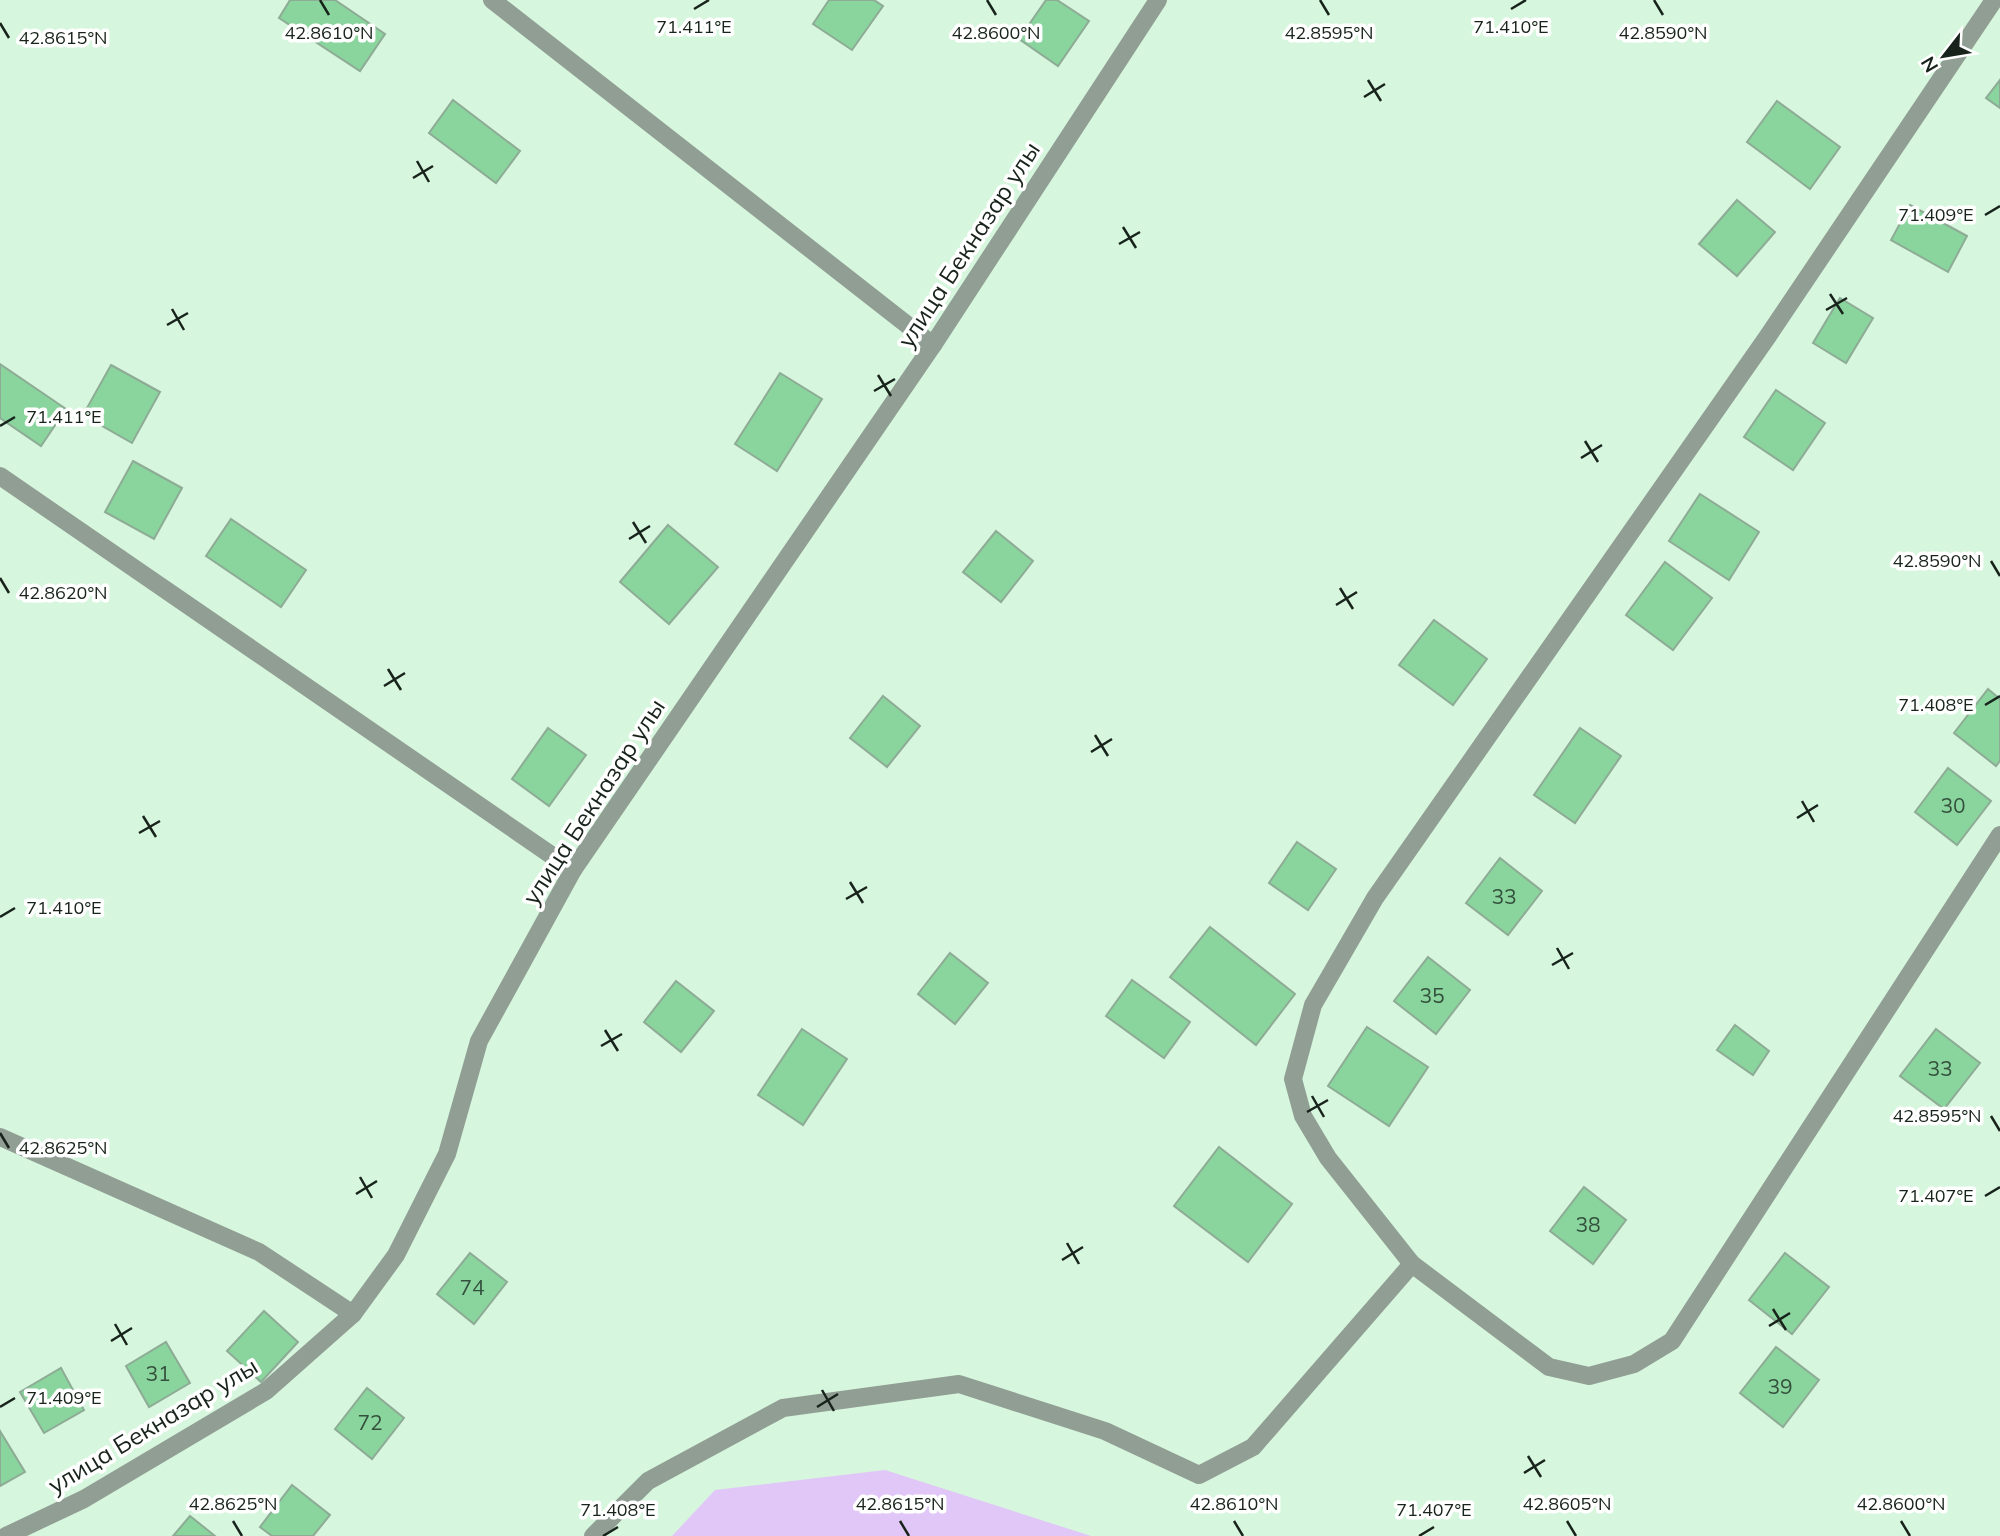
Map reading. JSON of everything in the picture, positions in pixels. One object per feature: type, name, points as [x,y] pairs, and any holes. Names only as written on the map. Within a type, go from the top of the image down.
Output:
[{"type":"street","points":[[492,0],[933,345]]},
{"type":"street","name":"улица Бекназар улы","points":[[6,1536],[84,1499],[266,1391],[353,1314],[396,1255],[447,1154],[478,1041],[573,870],[933,345],[1158,0]]},
{"type":"street","points":[[1994,0],[1760,348],[1376,898],[1313,1005],[1293,1079],[1303,1116],[1328,1158],[1412,1264],[1549,1367],[1589,1376],[1634,1364],[1672,1341],[2000,835]]},
{"type":"street","points":[[0,476],[573,870]]},
{"type":"street","points":[[0,1138],[259,1252],[353,1314]]},
{"type":"street","points":[[593,1536],[648,1481],[783,1408],[959,1384],[1105,1431],[1199,1475],[1253,1447],[1412,1264]]},
{"type":"shaded area","points":[[885,1470],[1091,1536],[672,1536],[715,1490]]},
{"type":"building","points":[[290,0],[335,0],[385,34],[360,71],[279,18]]},
{"type":"building","points":[[829,0],[874,0],[883,6],[852,50],[813,24]]},
{"type":"building","points":[[1046,0],[1057,0],[1089,21],[1058,66],[1019,39]]},
{"type":"building","points":[[2000,80],[2000,108],[1986,98]]},
{"type":"building","points":[[453,100],[520,151],[496,183],[429,133]]},
{"type":"building","points":[[1777,101],[1840,147],[1810,189],[1747,142]]},
{"type":"building","points":[[1737,200],[1775,232],[1737,276],[1699,244]]},
{"type":"building","points":[[1910,205],[1967,236],[1948,272],[1891,240]]},
{"type":"building","points":[[1840,298],[1873,318],[1846,363],[1813,343]]},
{"type":"building","points":[[0,364],[66,409],[41,446],[0,418]]},
{"type":"building","points":[[111,365],[160,392],[132,443],[83,415]]},
{"type":"building","points":[[780,373],[822,399],[777,471],[735,444]]},
{"type":"building","points":[[1776,390],[1825,423],[1793,470],[1744,437]]},
{"type":"building","points":[[133,461],[182,488],[154,539],[105,512]]},
{"type":"building","points":[[1700,494],[1759,532],[1729,580],[1669,541]]},
{"type":"building","points":[[231,519],[306,570],[281,607],[206,556]]},
{"type":"building","points":[[668,525],[718,567],[669,624],[620,582]]},
{"type":"building","points":[[996,531],[1033,561],[1001,602],[963,572]]},
{"type":"building","points":[[1665,562],[1712,598],[1673,650],[1626,615]]},
{"type":"building","points":[[1434,620],[1487,659],[1453,705],[1399,665]]},
{"type":"building","points":[[1988,689],[2000,699],[2000,761],[1996,766],[1954,733]]},
{"type":"building","points":[[883,696],[920,726],[887,767],[850,738]]},
{"type":"building","points":[[548,728],[586,755],[549,806],[512,779]]},
{"type":"building","points":[[1580,728],[1621,756],[1575,823],[1534,795]]},
{"type":"building","points":[[1948,768],[1991,801],[1957,845],[1915,812]]},
{"type":"building","points":[[1297,842],[1336,869],[1308,910],[1269,883]]},
{"type":"building","points":[[1500,858],[1542,891],[1508,935],[1466,903]]},
{"type":"building","points":[[1210,927],[1295,994],[1256,1045],[1170,977]]},
{"type":"building","points":[[950,953],[988,983],[955,1024],[918,994]]},
{"type":"building","points":[[1428,957],[1470,990],[1436,1034],[1394,1001]]},
{"type":"building","points":[[1132,980],[1190,1022],[1164,1058],[1106,1016]]},
{"type":"building","points":[[676,981],[714,1011],[681,1052],[644,1022]]},
{"type":"building","points":[[1735,1025],[1769,1051],[1753,1075],[1717,1050]]},
{"type":"building","points":[[1367,1027],[1428,1067],[1389,1126],[1328,1086]]},
{"type":"building","points":[[802,1029],[847,1059],[803,1125],[758,1095]]},
{"type":"building","points":[[1936,1029],[1980,1063],[1944,1109],[1900,1076]]},
{"type":"building","points":[[1219,1147],[1292,1204],[1248,1262],[1174,1206]]},
{"type":"building","points":[[1584,1187],[1626,1220],[1593,1264],[1550,1231]]},
{"type":"building","points":[[470,1253],[507,1282],[474,1324],[437,1294]]},
{"type":"building","points":[[1785,1253],[1829,1287],[1792,1334],[1749,1300]]},
{"type":"building","points":[[264,1311],[298,1342],[261,1382],[227,1351]]},
{"type":"building","points":[[166,1342],[190,1383],[149,1407],[126,1366]]},
{"type":"building","points":[[1776,1347],[1819,1380],[1783,1427],[1740,1393]]},
{"type":"building","points":[[61,1368],[84,1410],[44,1433],[20,1392]]},
{"type":"building","points":[[367,1388],[404,1418],[372,1459],[335,1429]]},
{"type":"building","points":[[0,1431],[25,1472],[0,1486]]},
{"type":"building","points":[[292,1485],[330,1515],[313,1536],[272,1536],[260,1527]]},
{"type":"building","points":[[190,1516],[215,1536],[173,1536]]}]
